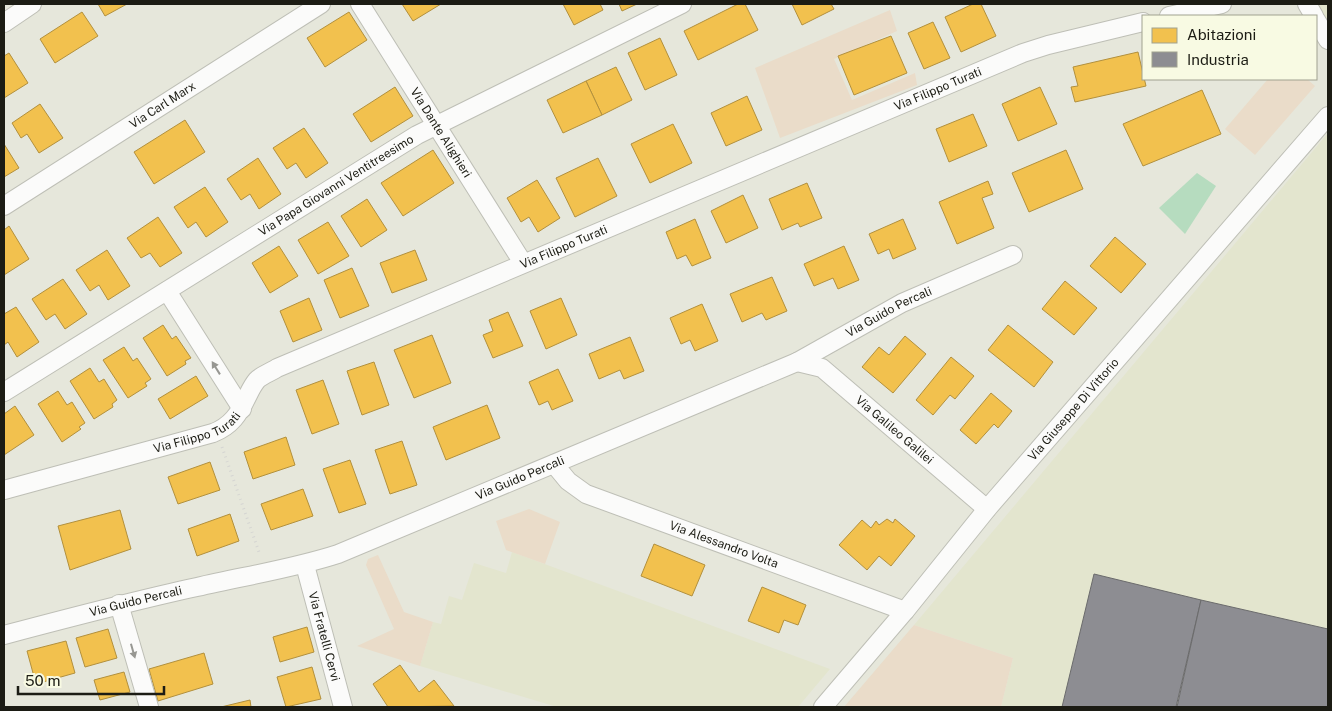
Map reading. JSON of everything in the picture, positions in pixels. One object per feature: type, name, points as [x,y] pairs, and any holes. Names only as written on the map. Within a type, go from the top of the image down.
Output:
[{"type":"street","points":[[4,23],[32,4]]},
{"type":"street","name":"Via Carl Marx","points":[[4,206],[321,4]]},
{"type":"street","name":"Via Dante Alighieri","points":[[360,4],[523,263]]},
{"type":"street","name":"Via Papa Giovanni Ventitreesimo","points":[[4,392],[417,134],[682,4]]},
{"type":"street","points":[[1173,15],[1222,4]]},
{"type":"street","points":[[1307,4],[1313,15]]},
{"type":"street","name":"Via Filippo Turati","points":[[4,490],[213,434],[234,421],[252,387],[259,378],[277,368],[1023,53],[1142,22]]},
{"type":"street","points":[[1317,22],[1328,40]]},
{"type":"street","name":"Via Giuseppe Di Vittorio","points":[[823,707],[905,611],[987,509],[1328,116]]},
{"type":"street","name":"Via Guido Percali","points":[[4,635],[119,604],[305,565],[338,554],[797,362],[902,303],[1013,256]]},
{"type":"street","points":[[167,291],[242,409]]},
{"type":"street","name":"Via Galileo Galilei","points":[[797,362],[822,368],[987,509]]},
{"type":"street","name":"Via Alessandro Volta","points":[[554,464],[568,481],[586,494],[905,611]]},
{"type":"street","name":"Via Fratelli Cervi","points":[[305,565],[343,707]]},
{"type":"street","points":[[119,604],[149,707]]},
{"type":"path","points":[[221,445],[261,558]]},
{"type":"shaded area","points":[[1317,4],[1328,4],[1328,25]]},
{"type":"shaded area","points":[[890,10],[897,31],[834,59],[852,100],[915,73],[917,85],[780,138],[755,68]]},
{"type":"shaded area","points":[[1267,80],[1308,80],[1315,86],[1255,155],[1225,129]]},
{"type":"shaded area","points":[[1328,133],[1328,707],[1001,707],[1013,658],[914,625]]},
{"type":"shaded area","points":[[1197,173],[1216,186],[1185,234],[1159,208]]},
{"type":"shaded area","points":[[529,509],[560,522],[545,564],[506,550],[496,521]]},
{"type":"shaded area","points":[[512,552],[830,669],[798,707],[557,707],[420,666],[433,622],[441,624],[449,596],[462,600],[474,563],[506,573]]},
{"type":"shaded area","points":[[378,555],[404,612],[433,622],[420,666],[357,646],[394,629],[366,565],[368,559]]},
{"type":"shaded area","points":[[914,625],[1013,658],[1001,707],[844,707]]},
{"type":"building: Abitazioni","points":[[98,4],[127,4],[105,16]]},
{"type":"building: Abitazioni","points":[[402,4],[441,4],[413,21]]},
{"type":"building: Abitazioni","points":[[563,4],[600,4],[603,10],[574,25]]},
{"type":"building: Abitazioni","points":[[619,4],[637,4],[622,11]]},
{"type":"building: Abitazioni","points":[[738,4],[745,4],[758,30],[698,60],[684,31]]},
{"type":"building: Abitazioni","points":[[792,4],[831,4],[834,9],[802,25]]},
{"type":"building: Abitazioni","points":[[973,4],[981,4],[996,36],[961,52],[945,17]]},
{"type":"building: Abitazioni","points":[[82,12],[98,36],[55,63],[40,39]]},
{"type":"building: Abitazioni","points":[[349,12],[367,40],[325,67],[307,38]]},
{"type":"building: Abitazioni","points":[[933,22],[950,58],[924,69],[908,33]]},
{"type":"building: Abitazioni","points":[[891,36],[907,73],[854,95],[838,56]]},
{"type":"building: Abitazioni","points":[[660,38],[677,75],[645,90],[628,53]]},
{"type":"building: Abitazioni","points":[[1138,52],[1142,69],[1142,80],[1145,80],[1146,86],[1075,102],[1071,87],[1078,86],[1073,67]]},
{"type":"building: Abitazioni","points":[[9,53],[28,83],[4,98],[4,56]]},
{"type":"building: Abitazioni","points":[[616,67],[632,100],[602,115],[586,81]]},
{"type":"building: Abitazioni","points":[[586,81],[602,115],[563,133],[547,100]]},
{"type":"building: Abitazioni","points":[[395,87],[413,116],[371,142],[353,114]]},
{"type":"building: Abitazioni","points":[[1040,87],[1057,124],[1018,141],[1002,104]]},
{"type":"building: Abitazioni","points":[[1202,90],[1221,134],[1143,166],[1123,124]]},
{"type":"building: Abitazioni","points":[[747,96],[762,130],[726,146],[711,113]]},
{"type":"building: Abitazioni","points":[[40,104],[63,138],[39,153],[27,134],[21,138],[12,123]]},
{"type":"building: Abitazioni","points":[[973,114],[987,146],[949,162],[936,129]]},
{"type":"building: Abitazioni","points":[[185,120],[205,152],[154,184],[134,152]]},
{"type":"building: Abitazioni","points":[[673,124],[692,163],[650,183],[631,144]]},
{"type":"building: Abitazioni","points":[[304,128],[328,163],[306,178],[296,163],[287,169],[273,148]]},
{"type":"building: Abitazioni","points":[[4,144],[19,168],[4,177]]},
{"type":"building: Abitazioni","points":[[433,150],[454,183],[403,216],[381,183]]},
{"type":"building: Abitazioni","points":[[1066,150],[1083,189],[1029,212],[1012,173]]},
{"type":"building: Abitazioni","points":[[258,158],[281,194],[259,209],[250,194],[241,200],[227,179]]},
{"type":"building: Abitazioni","points":[[598,158],[617,196],[575,217],[556,178]]},
{"type":"building: Abitazioni","points":[[537,180],[560,218],[538,232],[529,217],[521,222],[507,198]]},
{"type":"building: Abitazioni","points":[[988,181],[993,194],[982,198],[994,228],[957,244],[939,202]]},
{"type":"building: Abitazioni","points":[[807,183],[822,218],[800,227],[798,223],[782,230],[769,199]]},
{"type":"building: Abitazioni","points":[[205,187],[228,222],[206,237],[196,222],[188,228],[174,207]]},
{"type":"building: Abitazioni","points":[[743,195],[758,228],[726,243],[711,211]]},
{"type":"building: Abitazioni","points":[[367,199],[387,230],[361,247],[341,216]]},
{"type":"building: Abitazioni","points":[[158,217],[182,253],[160,267],[150,253],[141,258],[127,238]]},
{"type":"building: Abitazioni","points":[[695,219],[711,258],[692,266],[686,255],[677,259],[666,232]]},
{"type":"building: Abitazioni","points":[[903,219],[916,249],[893,259],[889,249],[878,254],[869,234]]},
{"type":"building: Abitazioni","points":[[328,222],[349,256],[318,274],[298,240]]},
{"type":"building: Abitazioni","points":[[9,226],[29,259],[4,275],[4,230]]},
{"type":"building: Abitazioni","points":[[1115,237],[1146,264],[1121,293],[1090,266]]},
{"type":"building: Abitazioni","points":[[279,246],[298,276],[270,293],[252,263]]},
{"type":"building: Abitazioni","points":[[844,246],[859,280],[838,289],[833,278],[814,286],[804,264]]},
{"type":"building: Abitazioni","points":[[107,250],[130,286],[108,300],[99,285],[90,291],[76,270]]},
{"type":"building: Abitazioni","points":[[415,250],[427,280],[392,293],[380,263]]},
{"type":"building: Abitazioni","points":[[352,268],[369,306],[340,318],[324,280]]},
{"type":"building: Abitazioni","points":[[772,277],[787,311],[766,320],[762,313],[742,322],[730,294]]},
{"type":"building: Abitazioni","points":[[63,279],[87,314],[65,329],[55,314],[46,320],[32,299]]},
{"type":"building: Abitazioni","points":[[1065,281],[1097,308],[1074,335],[1042,309]]},
{"type":"building: Abitazioni","points":[[309,298],[322,330],[293,342],[280,311]]},
{"type":"building: Abitazioni","points":[[561,298],[577,335],[546,349],[530,311]]},
{"type":"building: Abitazioni","points":[[702,304],[718,341],[695,351],[690,340],[681,344],[670,318]]},
{"type":"building: Abitazioni","points":[[16,307],[39,342],[17,357],[8,342],[4,345],[4,314]]},
{"type":"building: Abitazioni","points":[[508,312],[523,346],[493,358],[483,335],[493,331],[489,320]]},
{"type":"building: Abitazioni","points":[[163,325],[172,339],[176,336],[191,358],[185,361],[186,364],[167,376],[143,338]]},
{"type":"building: Abitazioni","points":[[1008,325],[1053,362],[1034,387],[988,350]]},
{"type":"building: Abitazioni","points":[[432,335],[451,383],[414,398],[394,350]]},
{"type":"building: Abitazioni","points":[[905,336],[926,354],[893,393],[862,367],[879,347],[889,355]]},
{"type":"building: Abitazioni","points":[[630,337],[644,371],[624,379],[620,370],[599,379],[589,354]]},
{"type":"building: Abitazioni","points":[[124,347],[133,361],[137,358],[151,379],[145,383],[147,386],[128,398],[103,360]]},
{"type":"building: Abitazioni","points":[[951,357],[974,376],[955,399],[950,395],[933,415],[916,400]]},
{"type":"building: Abitazioni","points":[[374,362],[389,405],[362,415],[347,371]]},
{"type":"building: Abitazioni","points":[[90,368],[99,382],[104,379],[117,400],[112,404],[113,407],[94,419],[70,381]]},
{"type":"building: Abitazioni","points":[[558,369],[573,401],[552,410],[548,401],[539,405],[529,382]]},
{"type":"building: Abitazioni","points":[[196,376],[208,396],[170,419],[158,399]]},
{"type":"building: Abitazioni","points":[[323,380],[339,424],[312,434],[296,390]]},
{"type":"building: Abitazioni","points":[[58,391],[67,405],[72,402],[85,423],[79,427],[81,429],[62,442],[38,404]]},
{"type":"building: Abitazioni","points":[[991,393],[1012,411],[998,428],[994,424],[976,444],[960,430]]},
{"type":"building: Abitazioni","points":[[487,405],[500,438],[446,460],[433,427]]},
{"type":"building: Abitazioni","points":[[15,406],[34,435],[4,455],[4,414]]},
{"type":"building: Abitazioni","points":[[286,437],[295,465],[253,479],[244,452]]},
{"type":"building: Abitazioni","points":[[402,441],[417,485],[390,494],[375,450]]},
{"type":"building: Abitazioni","points":[[350,460],[366,504],[339,513],[323,469]]},
{"type":"building: Abitazioni","points":[[210,462],[220,490],[178,504],[168,477]]},
{"type":"building: Abitazioni","points":[[303,489],[313,516],[271,530],[261,504]]},
{"type":"building: Abitazioni","points":[[120,510],[131,549],[70,570],[58,526]]},
{"type":"building: Abitazioni","points":[[230,514],[239,541],[197,556],[188,529]]},
{"type":"building: Abitazioni","points":[[887,519],[893,523],[895,519],[915,536],[891,566],[879,556],[867,570],[839,545],[862,520],[871,528],[876,521],[879,525]]},
{"type":"building: Abitazioni","points":[[654,544],[705,565],[692,596],[641,576]]},
{"type":"building: Abitazioni","points":[[762,587],[806,605],[798,625],[784,620],[779,633],[748,621]]},
{"type":"building: Abitazioni","points":[[307,627],[314,652],[280,662],[273,637]]},
{"type":"building: Abitazioni","points":[[108,629],[117,658],[85,667],[76,638]]},
{"type":"building: Abitazioni","points":[[66,641],[75,673],[36,684],[27,651]]},
{"type":"building: Abitazioni","points":[[204,653],[213,684],[158,701],[149,669]]},
{"type":"building: Abitazioni","points":[[400,665],[419,692],[434,680],[454,706],[388,707],[373,684]]},
{"type":"building: Abitazioni","points":[[312,667],[321,699],[286,707],[277,677]]},
{"type":"building: Abitazioni","points":[[124,672],[130,692],[100,700],[94,680]]},
{"type":"building: Abitazioni","points":[[250,700],[251,707],[221,707]]},
{"type":"building: Industria","points":[[1094,574],[1201,600],[1176,707],[1062,707]]},
{"type":"building: Industria","points":[[1201,600],[1328,629],[1328,707],[1177,707]]}]
